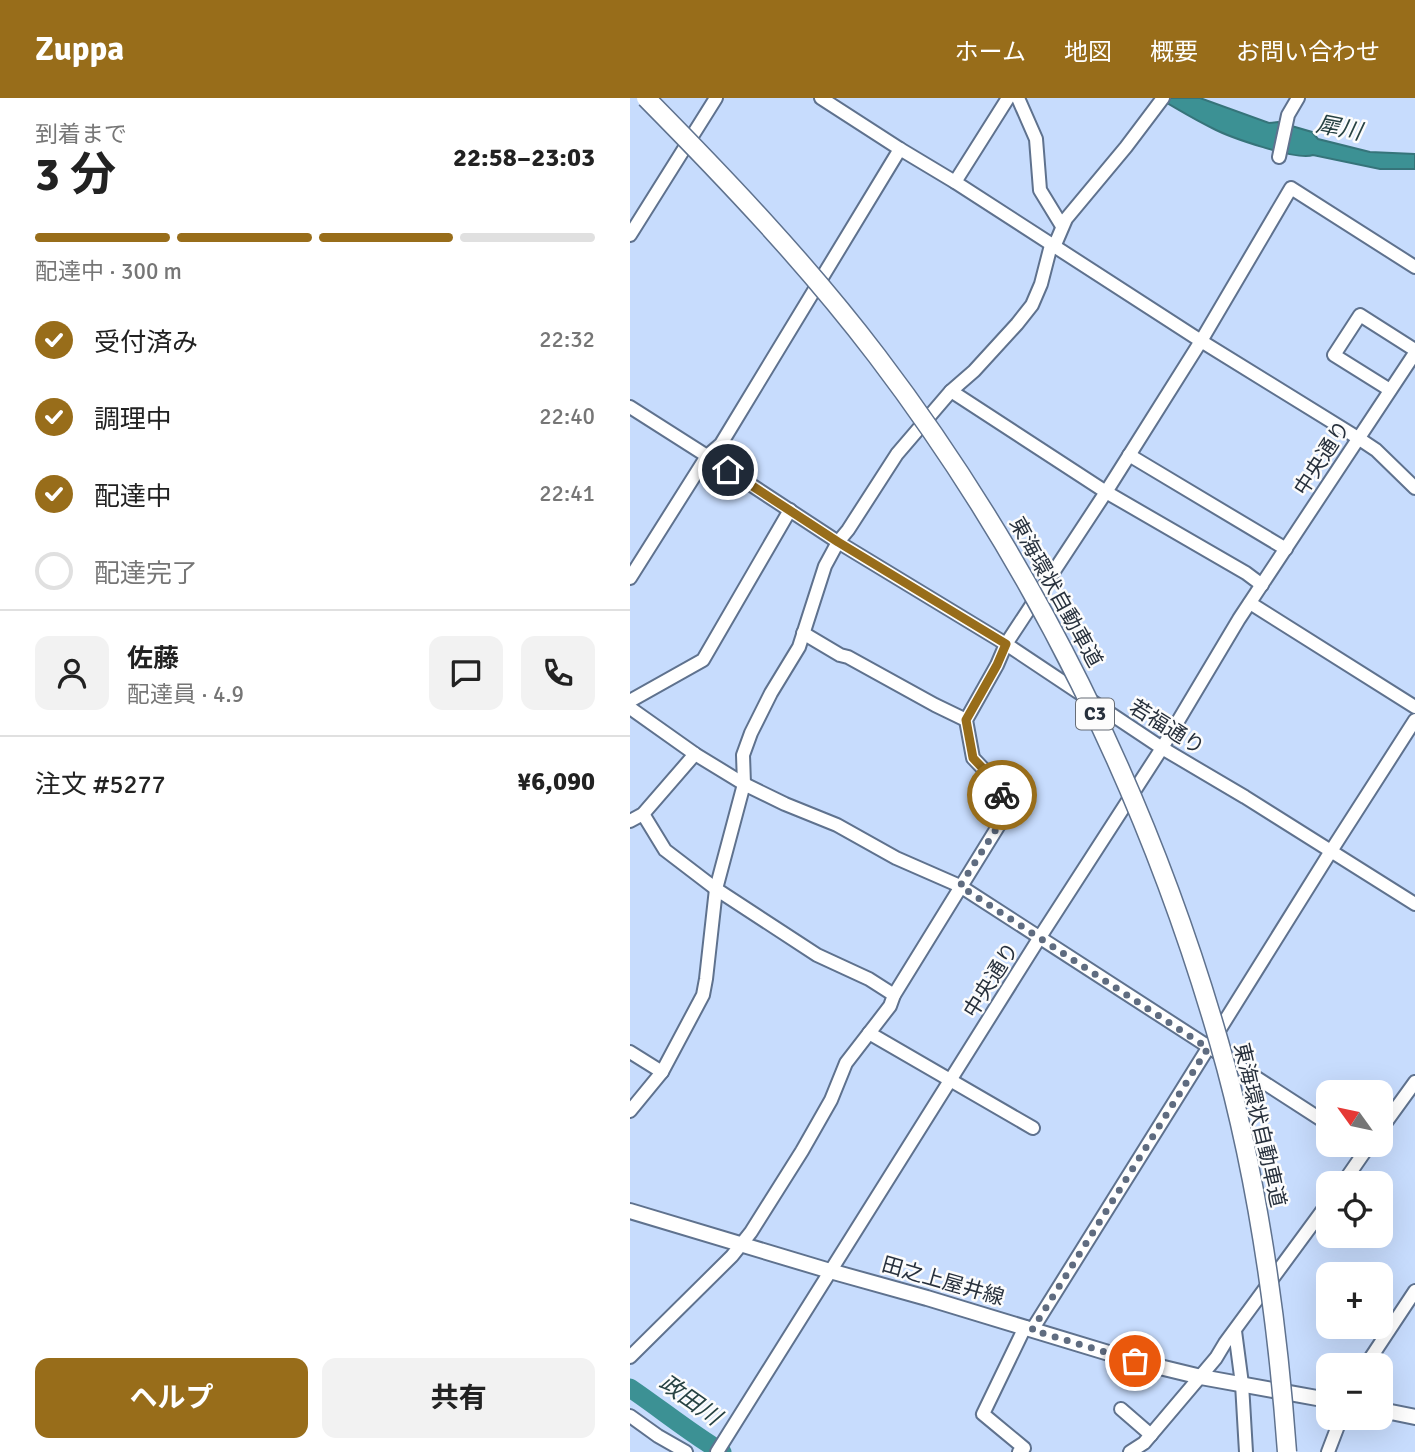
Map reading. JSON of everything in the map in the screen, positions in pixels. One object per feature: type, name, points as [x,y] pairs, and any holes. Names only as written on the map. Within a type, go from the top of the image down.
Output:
[{"type":"highway","name":"東海環状自動車道","points":[[646,98],[759,216],[820,285],[877,356],[939,442],[990,522],[1039,604],[1081,683],[1125,779],[1161,868],[1194,960],[1220,1045],[1258,1216],[1279,1360],[1287,1452]]},
{"type":"main road","name":"田之上屋井線","points":[[630,1211],[1135,1361],[1201,1377],[1316,1398]]},
{"type":"main road","points":[[1393,1412],[1415,1417]]},
{"type":"street","points":[[630,235],[716,98]]},
{"type":"street","points":[[821,98],[1358,438],[1376,450],[1415,488]]},
{"type":"street","points":[[955,182],[1008,98]]},
{"type":"street","points":[[1018,98],[1036,139],[1040,190],[1062,226]]},
{"type":"street","points":[[1279,158],[1288,116],[1298,98]]},
{"type":"street","points":[[630,1111],[662,1073],[703,995],[716,889],[744,784],[743,755],[771,693],[799,647],[825,566],[897,454],[951,391],[974,371],[1032,305],[1051,249],[1062,226],[1163,99]]},
{"type":"street","points":[[630,578],[708,456],[721,444],[900,149]]},
{"type":"street","points":[[630,1357],[732,1256],[751,1232],[802,1152],[831,1100],[846,1063],[890,1006],[894,995],[1002,820],[1002,795],[993,779],[973,758],[966,720],[1006,644],[1201,341],[1291,188],[1415,267]]},
{"type":"street","points":[[1390,390],[1334,355],[1360,315],[1415,352]]},
{"type":"street","name":"中央通り","points":[[717,1452],[1040,937],[1162,748],[1250,603],[1415,352]]},
{"type":"street","points":[[951,391],[1106,492],[1246,573],[1262,585]]},
{"type":"street","name":"若福通り","points":[[630,407],[838,542],[1006,644],[1162,748],[1415,904]]},
{"type":"street","points":[[1129,455],[1286,549]]},
{"type":"street","points":[[630,701],[703,660],[790,510]]},
{"type":"street","points":[[1250,603],[1415,707]]},
{"type":"street","points":[[803,634],[966,720]]},
{"type":"street","points":[[630,708],[695,754],[744,784],[837,825],[895,858],[960,886],[1316,1116]]},
{"type":"street","points":[[1024,1451],[983,1414],[1029,1329],[1415,720]]},
{"type":"street","points":[[630,821],[643,814],[695,754]]},
{"type":"street","points":[[643,814],[665,850],[716,889],[817,955],[869,979],[894,995]]},
{"type":"street","points":[[869,1033],[1033,1128]]},
{"type":"street","points":[[630,1052],[662,1073]]},
{"type":"street","points":[[1393,1112],[1415,1082]]},
{"type":"street","points":[[1130,1452],[1144,1443],[1201,1377],[1316,1220]]},
{"type":"street","points":[[1374,1353],[1415,1291]]},
{"type":"street","points":[[1235,1331],[1242,1384],[1246,1452]]},
{"type":"street","points":[[1121,1409],[1151,1435]]},
{"type":"street","points":[[630,1416],[686,1452]]},
{"type":"street","points":[[1328,1452],[1336,1430]]},
{"type":"shaded area","points":[[1158,98],[1200,98],[1269,123],[1278,122],[1312,132],[1318,139],[1370,152],[1415,154],[1415,169],[1380,169],[1313,155],[1293,155],[1278,151],[1221,132]]},
{"type":"waterway","name":"政田川","points":[[630,1388],[722,1452]]},
{"type":"way so far","points":[[1002,795],[1002,820],[960,886],[1208,1048],[1032,1330],[1135,1361]]},
{"type":"route","points":[[728,470],[838,542],[1006,644],[966,720],[973,758],[993,779],[1002,795]]},
{"type":"water label","name":"犀川","points":[[1339,128]]}]
